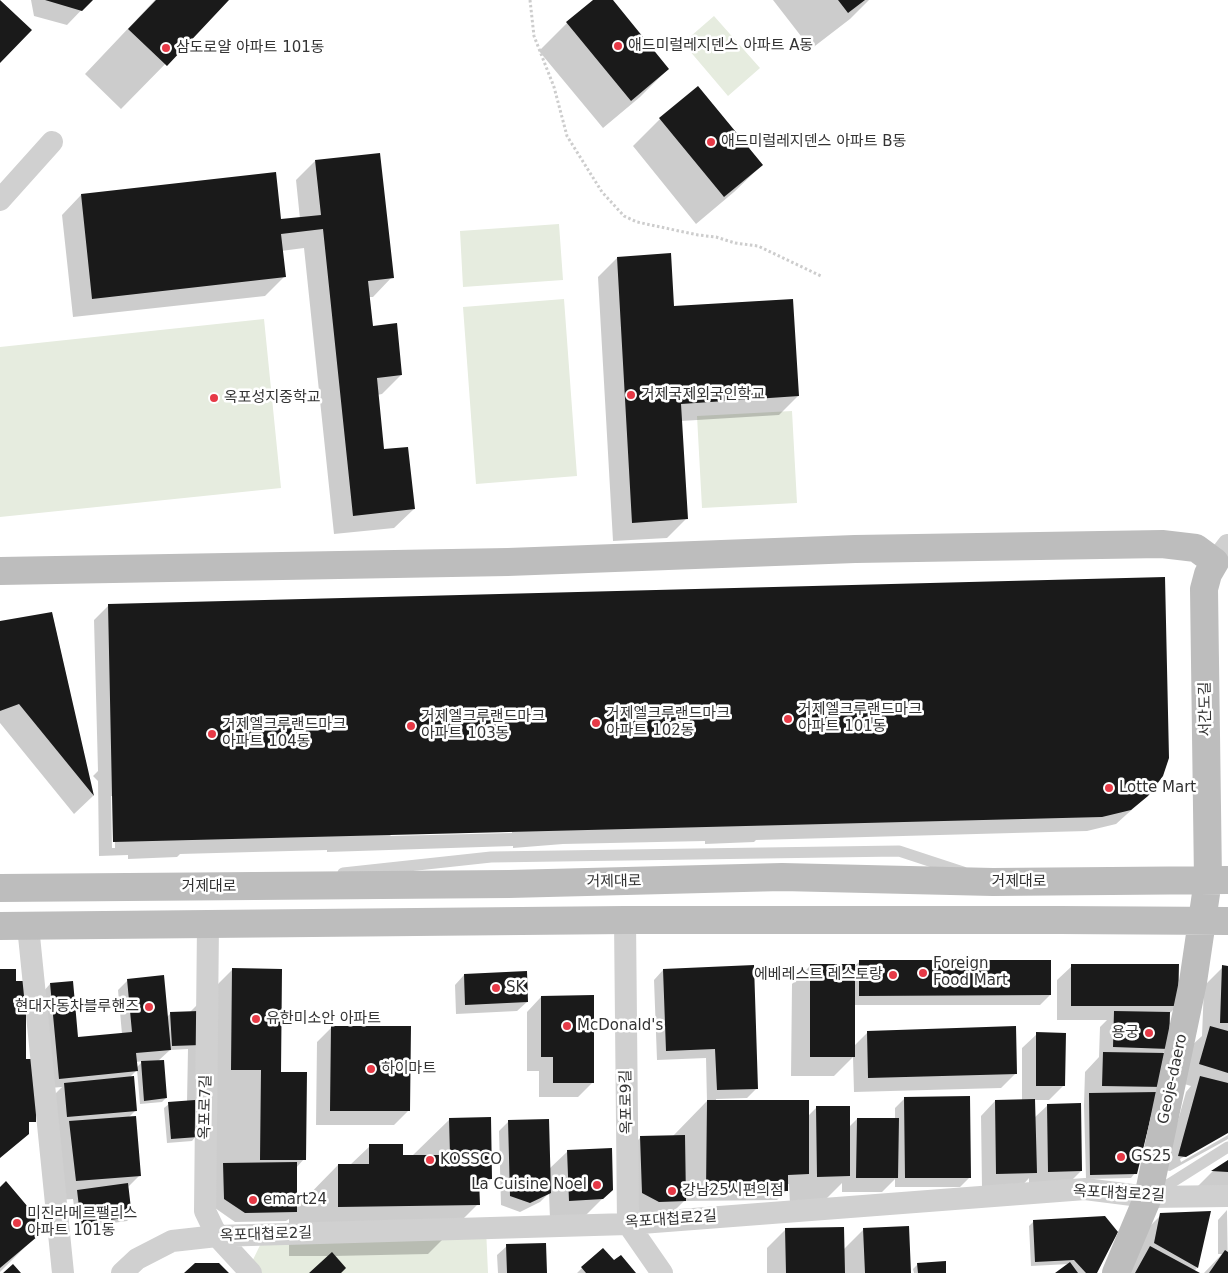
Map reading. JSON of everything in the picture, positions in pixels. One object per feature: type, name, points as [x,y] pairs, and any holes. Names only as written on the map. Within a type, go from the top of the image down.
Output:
[{"type":"street","points":[[0,200],[52,142]]},
{"type":"street","points":[[0,571],[508,562],[846,550],[1162,544],[1196,548],[1221,554]]},
{"type":"street","name":"서간도길","points":[[1218,880],[1204,589],[1208,574],[1221,554]]},
{"type":"street","name":"거제대로","points":[[0,888],[509,884],[782,878],[993,882],[1218,880]]},
{"type":"street","name":"Geoje-daero","points":[[1116,1273],[1148,1197],[1193,982],[1201,922],[1218,880]]},
{"type":"street","points":[[0,926],[625,920],[1228,922]]},
{"type":"street","name":"옥포로9길","points":[[625,920],[628,1224]]},
{"type":"street","name":"옥포로7길","points":[[208,924],[205,1210],[217,1236],[251,1273]]},
{"type":"street","points":[[28,926],[63,1273]]},
{"type":"street","name":"옥포대첩로2길","points":[[122,1273],[137,1259],[172,1241],[217,1236],[628,1224],[1085,1189],[1148,1197],[1228,1196]]},
{"type":"street","points":[[628,1224],[662,1273]]},
{"type":"lane","points":[[1148,1197],[1228,1147]]},
{"type":"path","points":[[530,0],[534,36],[554,86],[566,136],[602,192],[624,216],[637,222],[698,235],[716,236],[735,243],[758,246],[821,276]]},
{"type":"shaded area","points":[[714,16],[760,68],[728,96],[683,43]]},
{"type":"shaded area","points":[[559,224],[563,280],[463,287],[460,231]]},
{"type":"shaded area","points":[[564,299],[577,476],[476,484],[463,307]]},
{"type":"shaded area","points":[[264,319],[281,488],[0,517],[0,347]]},
{"type":"shaded area","points":[[792,411],[797,503],[702,508],[697,416]]},
{"type":"shaded area","points":[[486,1228],[488,1273],[251,1273],[248,1270],[265,1235]]},
{"type":"building","points":[[0,0],[32,30],[0,63]]},
{"type":"building","points":[[45,0],[93,0],[82,11]]},
{"type":"building","name":"삼도로얄 아파트 101동","points":[[156,0],[229,0],[167,66],[128,29]]},
{"type":"building","name":"애드미럴레지덴스 아파트 A동","points":[[593,0],[613,0],[669,69],[631,101],[566,22]]},
{"type":"building","points":[[838,0],[865,0],[848,13]]},
{"type":"building","name":"애드미럴레지덴스 아파트 B동","points":[[698,86],[763,165],[724,197],[659,118]]},
{"type":"building","points":[[380,153],[394,278],[368,281],[373,326],[397,323],[402,375],[377,378],[384,449],[408,447],[415,509],[353,516],[323,229],[281,234],[286,277],[92,299],[81,194],[276,172],[281,219],[321,215],[315,160]]},
{"type":"building","points":[[671,253],[674,306],[793,299],[799,396],[681,404],[688,519],[632,523],[617,257]]},
{"type":"building","points":[[1165,577],[1169,758],[1163,776],[1148,796],[1131,810],[1102,817],[113,842],[108,604]]},
{"type":"building","points":[[52,612],[94,796],[19,704],[0,711],[0,621]]},
{"type":"building","points":[[859,960],[1051,960],[1051,995],[859,996]]},
{"type":"building","points":[[810,964],[855,964],[855,1057],[810,1057]]},
{"type":"building","points":[[1071,964],[1179,964],[1178,1006],[1071,1006]]},
{"type":"building","points":[[754,965],[758,1089],[717,1090],[715,1049],[666,1051],[663,969]]},
{"type":"building","points":[[1222,965],[1228,966],[1228,1023],[1220,1023]]},
{"type":"building","name":"유한미소안 아파트","points":[[232,968],[282,969],[281,1072],[307,1072],[306,1160],[260,1160],[261,1070],[231,1070]]},
{"type":"building","points":[[0,969],[16,969],[16,981],[26,981],[26,1059],[36,1059],[36,1122],[29,1122],[29,1134],[0,1158]]},
{"type":"building","name":"SK","points":[[527,971],[528,1002],[465,1005],[464,974]]},
{"type":"building","name":"현대자동차블루핸즈","points":[[164,975],[171,1050],[136,1053],[138,1071],[59,1079],[50,983],[73,981],[78,1037],[132,1032],[127,979]]},
{"type":"building","name":"McDonald's","points":[[594,995],[594,1083],[553,1083],[553,1057],[541,1057],[541,996]]},
{"type":"building","points":[[199,1011],[201,1045],[172,1046],[170,1012]]},
{"type":"building","points":[[1114,1011],[1170,1012],[1169,1049],[1113,1047]]},
{"type":"building","name":"하이마트","points":[[331,1026],[411,1026],[410,1111],[330,1111]]},
{"type":"building","points":[[1016,1026],[1017,1074],[868,1078],[867,1031]]},
{"type":"building","points":[[1210,1026],[1228,1031],[1228,1073],[1199,1064]]},
{"type":"building","points":[[1036,1032],[1066,1033],[1065,1086],[1036,1086]]},
{"type":"building","points":[[1103,1052],[1165,1053],[1164,1087],[1102,1086]]},
{"type":"building","points":[[164,1060],[167,1098],[144,1101],[141,1061]]},
{"type":"building","points":[[134,1076],[137,1111],[67,1117],[64,1083]]},
{"type":"building","points":[[1200,1076],[1228,1083],[1228,1133],[1186,1157],[1178,1156]]},
{"type":"building","points":[[1157,1092],[1137,1174],[1090,1175],[1089,1093]]},
{"type":"building","points":[[970,1096],[971,1178],[905,1178],[904,1097]]},
{"type":"building","points":[[1035,1099],[1037,1173],[996,1174],[995,1100]]},
{"type":"building","points":[[195,1100],[198,1137],[171,1139],[168,1102]]},
{"type":"building","points":[[707,1100],[809,1100],[809,1174],[788,1175],[788,1191],[706,1191]]},
{"type":"building","points":[[1081,1103],[1082,1171],[1048,1172],[1047,1104]]},
{"type":"building","points":[[816,1106],[850,1106],[850,1176],[817,1177]]},
{"type":"building","points":[[136,1116],[141,1176],[76,1181],[69,1121]]},
{"type":"building","name":"KOSSCO","points":[[491,1117],[492,1179],[479,1179],[480,1205],[338,1207],[338,1164],[369,1164],[369,1144],[403,1144],[403,1155],[450,1155],[449,1118]]},
{"type":"building","points":[[857,1118],[899,1118],[898,1178],[856,1178]]},
{"type":"building","points":[[549,1119],[551,1193],[530,1203],[510,1196],[508,1120]]},
{"type":"building","points":[[685,1135],[686,1201],[659,1202],[642,1193],[640,1136]]},
{"type":"building","points":[[612,1148],[613,1190],[603,1199],[569,1201],[567,1150]]},
{"type":"building","points":[[1228,1160],[1228,1172],[1211,1171]]},
{"type":"building","points":[[297,1162],[297,1212],[245,1213],[224,1199],[223,1163]]},
{"type":"building","name":"미진라메르팰리스 아파트 101동","points":[[6,1181],[39,1220],[30,1227],[38,1236],[0,1268],[0,1187]]},
{"type":"building","points":[[128,1183],[132,1217],[81,1224],[77,1190]]},
{"type":"building","points":[[1211,1211],[1198,1268],[1154,1243],[1160,1213]]},
{"type":"building","points":[[1105,1216],[1118,1232],[1097,1273],[1086,1273],[1074,1260],[1035,1262],[1033,1220]]},
{"type":"building","points":[[909,1226],[911,1273],[865,1273],[863,1228]]},
{"type":"building","points":[[844,1227],[845,1273],[786,1273],[785,1228]]},
{"type":"building","points":[[546,1243],[547,1273],[507,1273],[506,1244]]},
{"type":"building","points":[[1150,1246],[1200,1273],[1135,1273]]},
{"type":"building","points":[[603,1248],[614,1260],[621,1255],[636,1273],[586,1273],[581,1267]]},
{"type":"building","points":[[1225,1250],[1228,1252],[1228,1273],[1209,1273]]},
{"type":"building","points":[[332,1252],[346,1268],[341,1273],[309,1273]]},
{"type":"building","points":[[946,1261],[946,1273],[918,1273],[917,1263]]},
{"type":"building","points":[[1070,1262],[1078,1273],[1055,1273]]},
{"type":"building","points":[[195,1263],[219,1263],[229,1273],[184,1273]]},
{"type":"building","points":[[13,1264],[21,1273],[3,1273]]},
{"type":"place","name":"애드미럴레지덴스 아파트 A동","points":[[618,46]]},
{"type":"place","name":"삼도로얄 아파트 101동","points":[[166,48]]},
{"type":"place","name":"애드미럴레지덴스 아파트 B동","points":[[711,142]]},
{"type":"place","name":"거제국제외국인학교","points":[[631,395]]},
{"type":"place","name":"옥포성지중학교","points":[[214,398]]},
{"type":"place","name":"거제엘크루랜드마크 아파트 101동","points":[[788,719]]},
{"type":"place","name":"거제엘크루랜드마크 아파트 102동","points":[[596,723]]},
{"type":"place","name":"거제엘크루랜드마크 아파트 103동","points":[[411,726]]},
{"type":"place","name":"거제엘크루랜드마크 아파트 104동","points":[[212,734]]},
{"type":"place","name":"Lotte Mart","points":[[1109,788]]},
{"type":"place","name":"Foreign Food Mart","points":[[923,973]]},
{"type":"place","name":"에베레스트 레스토랑","points":[[893,975]]},
{"type":"place","name":"SK","points":[[496,988]]},
{"type":"place","name":"현대자동차블루핸즈","points":[[149,1007]]},
{"type":"place","name":"유한미소안 아파트","points":[[256,1019]]},
{"type":"place","name":"McDonald's","points":[[567,1026]]},
{"type":"place","name":"용궁","points":[[1149,1033]]},
{"type":"place","name":"하이마트","points":[[371,1069]]},
{"type":"place","name":"GS25","points":[[1121,1157]]},
{"type":"place","name":"KOSSCO","points":[[430,1160]]},
{"type":"place","name":"La Cuisine Noel","points":[[597,1185]]},
{"type":"place","name":"강남25시편의점","points":[[672,1191]]},
{"type":"place","name":"emart24","points":[[253,1200]]},
{"type":"place","name":"미진라메르팰리스 아파트 101동","points":[[17,1223]]}]
